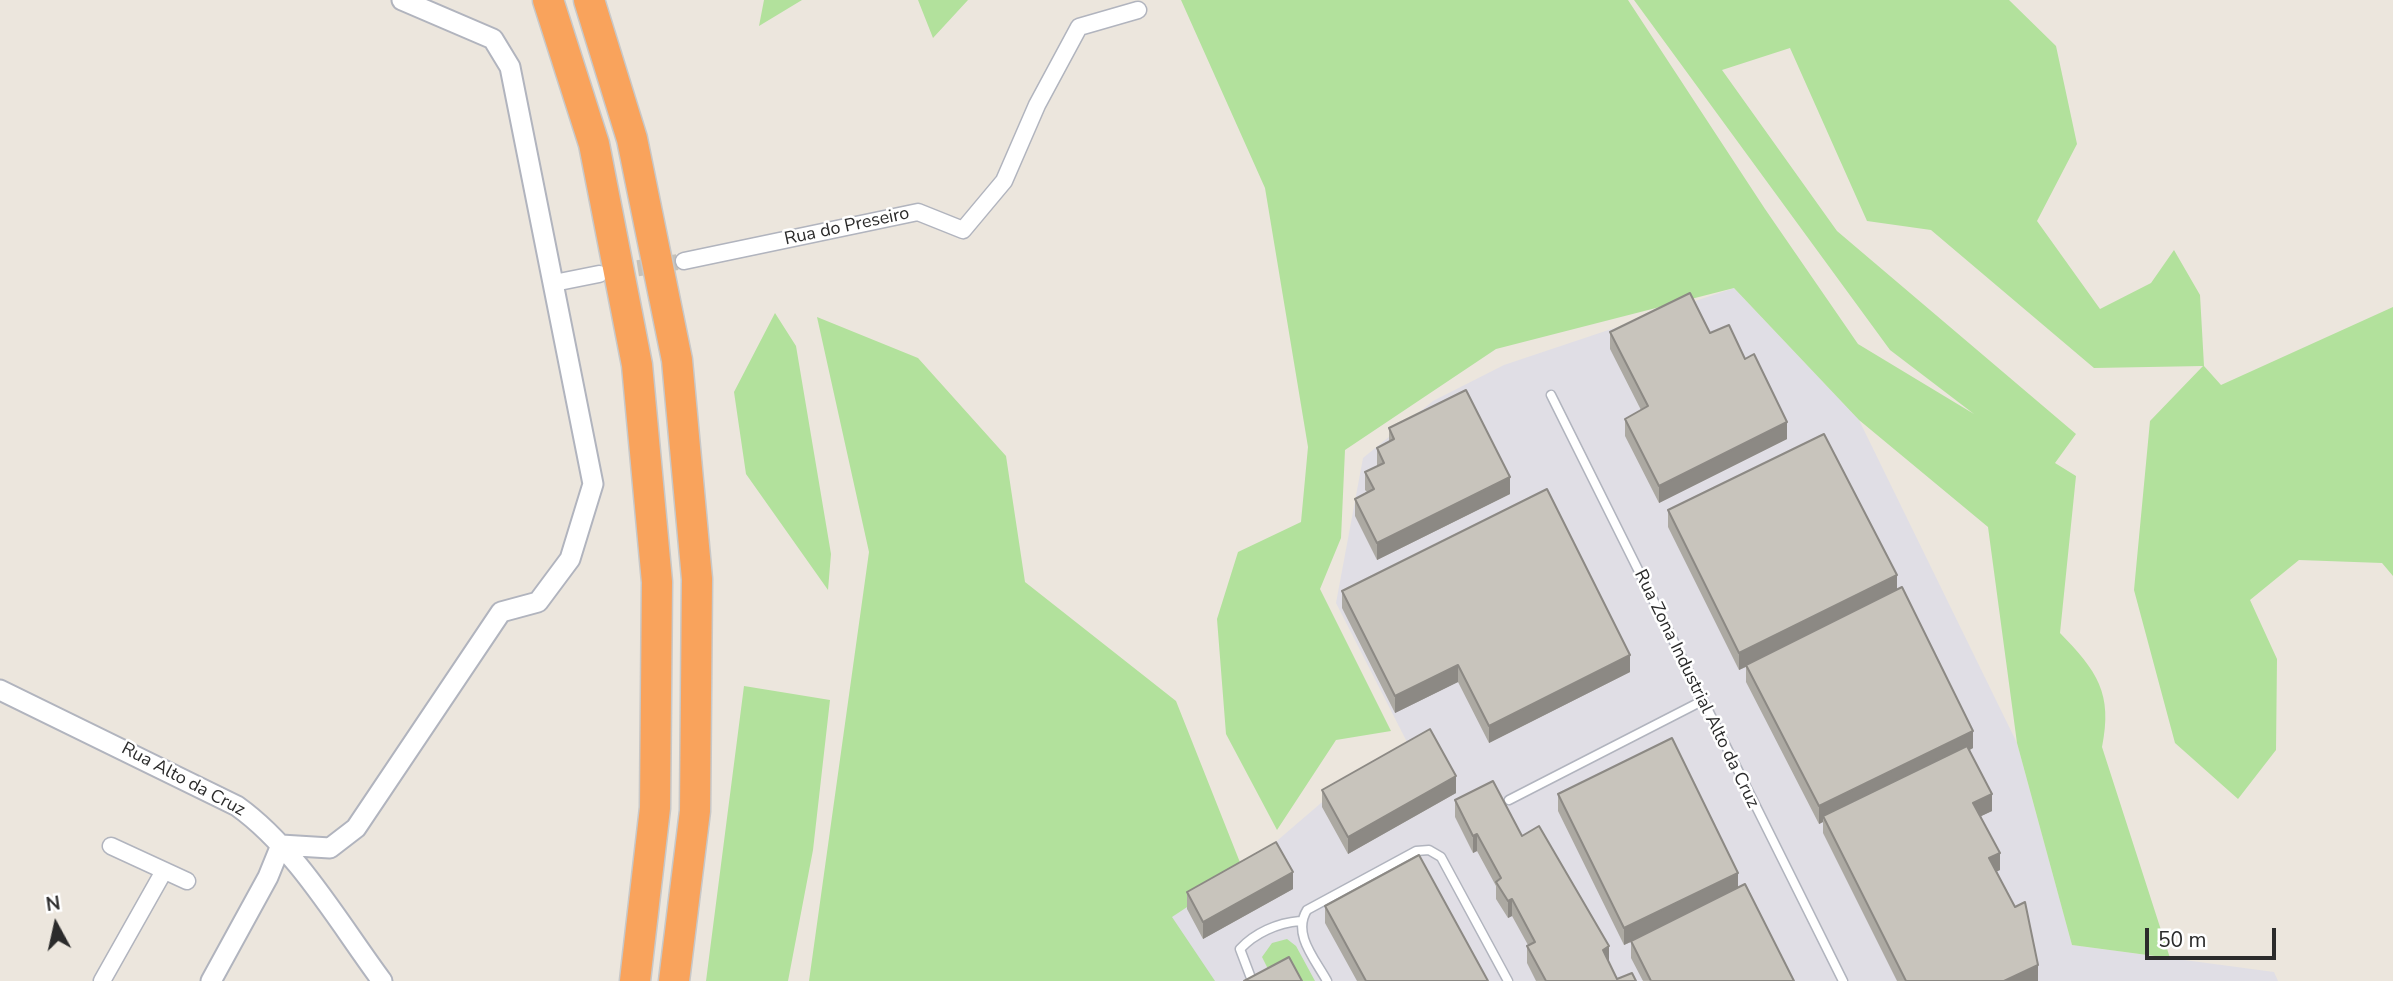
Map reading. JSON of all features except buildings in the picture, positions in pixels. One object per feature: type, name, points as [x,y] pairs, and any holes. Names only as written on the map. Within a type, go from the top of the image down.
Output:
[{"type":"highway","points":[[548,0],[594,144],[637,365],[657,582],[655,808],[635,981]]},
{"type":"highway","points":[[589,0],[632,139],[677,360],[698,579],[695,811],[674,981]]},
{"type":"street","points":[[211,981],[268,877],[281,845],[330,848],[356,828],[501,612],[538,602],[570,559],[593,484],[510,67],[494,39],[402,0]]},
{"type":"street","name":"Rua do Preseiro","points":[[684,261],[918,212],[963,230],[1004,181],[1037,105],[1079,27],[1138,9]]},
{"type":"street","points":[[554,283],[599,274]]},
{"type":"street","name":"Rua Alto da Cruz","points":[[0,690],[237,806],[258,821],[281,845],[383,981]]},
{"type":"street","points":[[111,846],[187,881]]},
{"type":"street","points":[[102,981],[164,871]]},
{"type":"lane","name":"Rua Zona Industrial Alto da Cruz","points":[[1551,395],[1843,981]]},
{"type":"lane","points":[[1509,800],[1702,701]]},
{"type":"lane","points":[[1327,981],[1302,935],[1300,922],[1307,910],[1416,851],[1429,850],[1441,857],[1508,981]]},
{"type":"lane","points":[[1251,978],[1240,950],[1248,940],[1283,923],[1300,922]]},
{"type":"shaded area","points":[[1734,288],[1859,420],[2017,743],[2072,945],[2274,972],[2278,981],[961,981],[1243,870],[1321,803],[1408,744],[1336,603],[1363,458],[1433,401],[1504,365]]},
{"type":"green space","points":[[764,0],[802,0],[759,26]]},
{"type":"green space","points":[[918,0],[968,0],[933,38]]},
{"type":"green space","points":[[1181,0],[1628,0],[1765,209],[1858,344],[1974,414],[1890,350],[1634,0],[2009,0],[2056,46],[2077,144],[2037,221],[2100,309],[2151,283],[2174,250],[2200,295],[2204,366],[2221,385],[2393,307],[2393,576],[2382,563],[2299,560],[2250,600],[2277,659],[2276,750],[2238,799],[2175,743],[2134,590],[2150,421],[2203,366],[2094,368],[1931,230],[1867,221],[1790,48],[1722,70],[1837,231],[2076,434],[2055,463],[2076,476],[2060,633],[2084,659],[2099,684],[2105,712],[2102,747],[2170,958],[2072,945],[2017,743],[1988,527],[1859,420],[1734,288],[1496,349],[1345,450],[1341,538],[1320,589],[1391,731],[1336,740],[1277,830],[1226,734],[1217,619],[1238,552],[1301,522],[1308,447],[1265,188]]},
{"type":"green space","points":[[775,313],[796,346],[831,554],[828,590],[746,474],[734,392]]},
{"type":"green space","points":[[817,317],[918,358],[1006,456],[1025,582],[1176,701],[1243,870],[1172,917],[1215,981],[809,981],[869,552]]},
{"type":"green space","points":[[744,686],[830,700],[813,850],[788,981],[706,981]]},
{"type":"green space","points":[[1287,939],[1296,946],[1315,981],[1274,981],[1262,957],[1272,943]]},
{"type":"tunnel","points":[[614,272],[684,261]]}]
